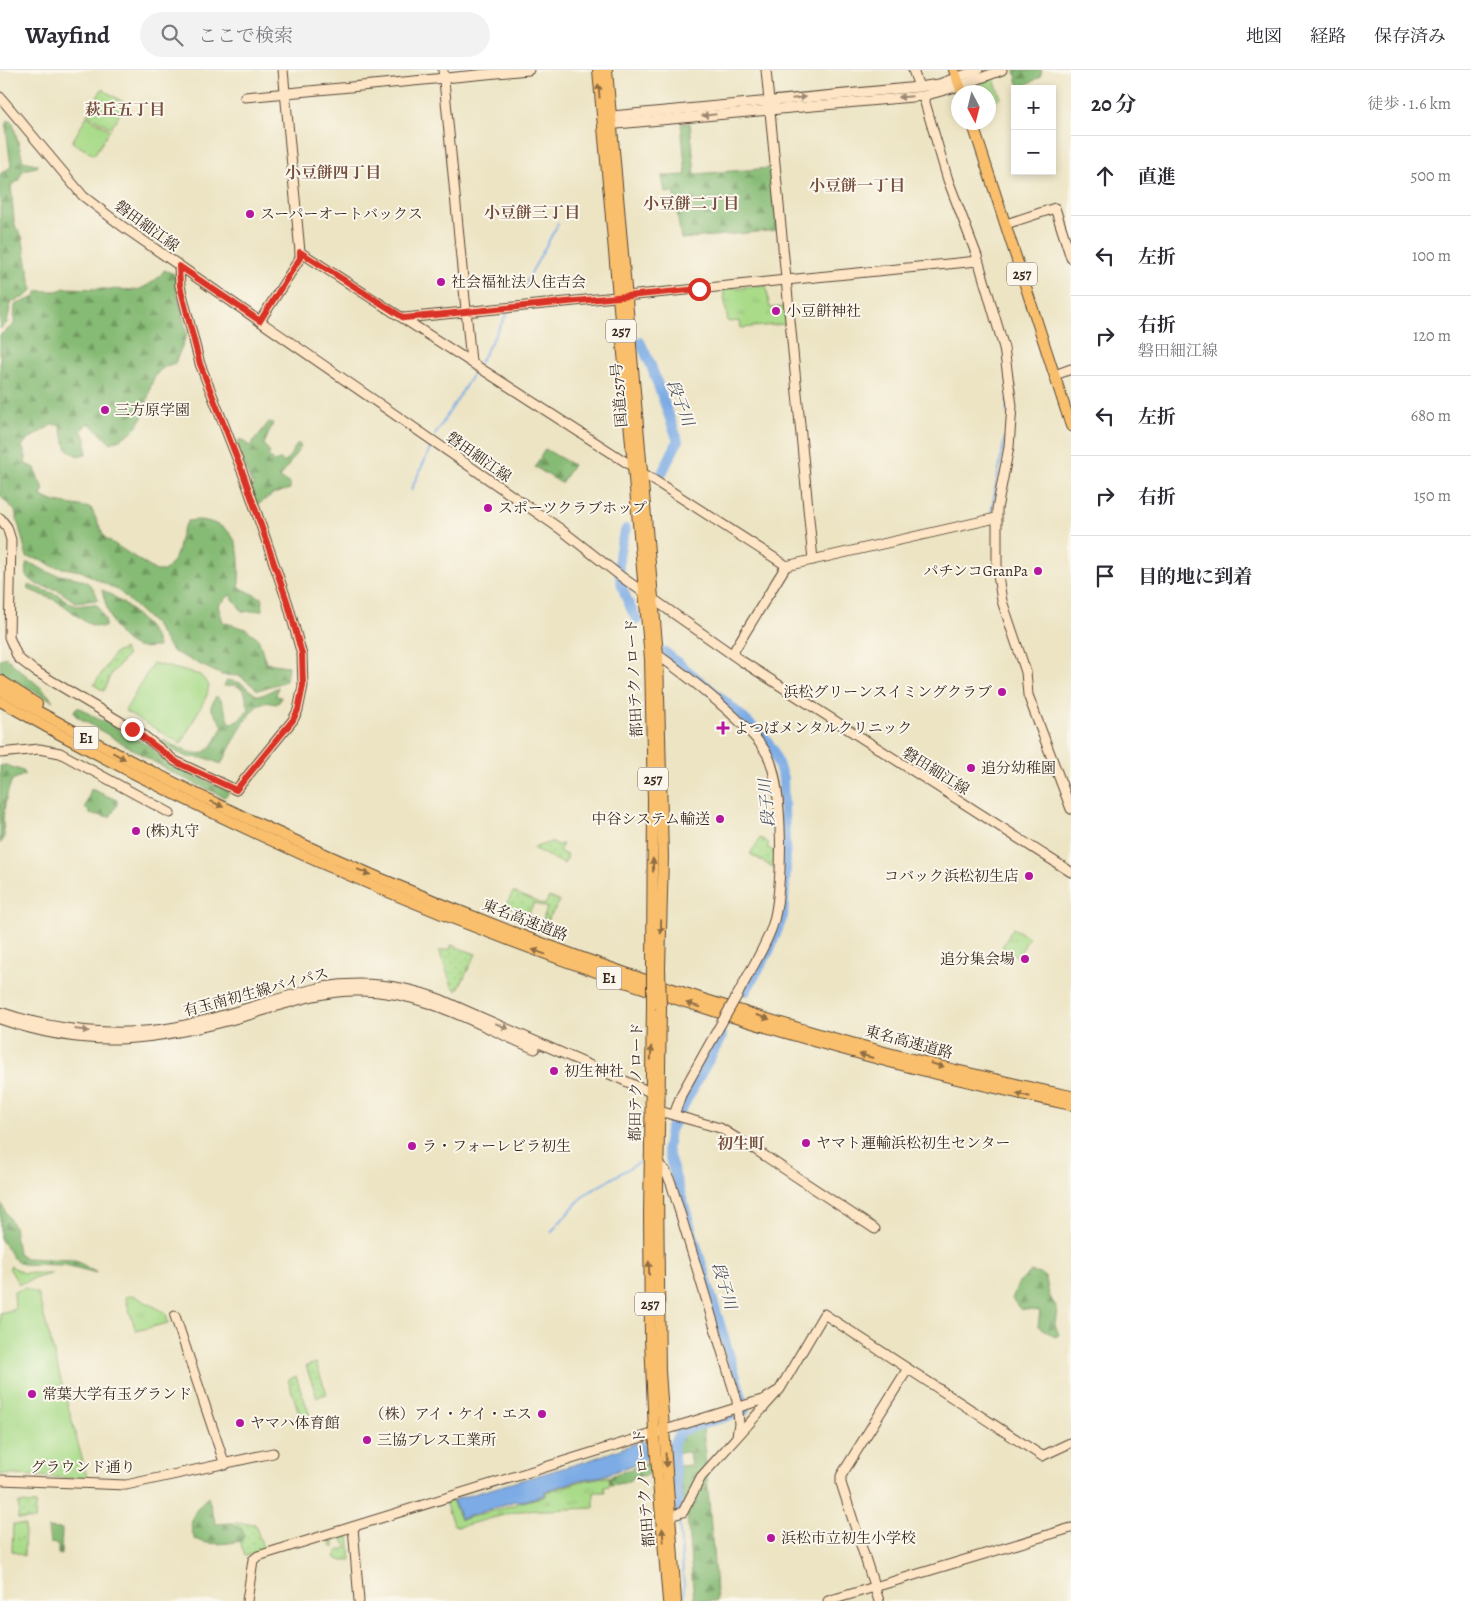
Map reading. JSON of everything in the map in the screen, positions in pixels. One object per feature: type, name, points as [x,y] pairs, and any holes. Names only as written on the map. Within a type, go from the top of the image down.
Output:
[{"type":"highway","name":"国道257号","points":[[598,70],[609,122]]},
{"type":"highway","name":"国道257号","points":[[607,70],[609,122],[649,595]]},
{"type":"highway","name":"257","points":[[975,130],[1071,426]]},
{"type":"highway","name":"都田テクノロード","points":[[649,595],[658,655],[663,857],[656,967]]},
{"type":"highway","name":"都田テクノロード","points":[[649,595],[659,1112],[659,1432],[676,1515],[676,1601]]},
{"type":"highway","points":[[0,680],[77,739]]},
{"type":"highway","name":"東名高速道路","points":[[0,690],[77,739],[168,792],[349,876],[563,961],[700,1007],[838,1048],[949,1078],[1071,1105]]},
{"type":"highway","name":"東名高速道路","points":[[0,701],[77,739],[316,850],[438,903],[549,946],[769,1019],[951,1068],[1071,1096]]},
{"type":"highway","points":[[0,708],[77,739]]},
{"type":"highway","name":"都田テクノロード","points":[[656,1007],[650,1092],[649,1264],[668,1601]]},
{"type":"street","points":[[260,321],[300,258],[283,70]]},
{"type":"street","points":[[245,97],[444,74],[529,70]]},
{"type":"street","points":[[766,70],[813,560]]},
{"type":"street","points":[[913,70],[956,206],[978,261],[1004,348],[1012,406],[1009,447],[996,518],[997,569],[1006,617],[1026,672],[1028,695],[1071,809]]},
{"type":"street","points":[[958,82],[978,70]]},
{"type":"street","points":[[609,122],[769,105],[921,92],[1002,70]]},
{"type":"street","points":[[444,74],[471,362]]},
{"type":"street","name":"磐田細江線","points":[[0,98],[83,196],[179,266],[559,528],[613,571],[814,710],[1071,872]]},
{"type":"street","points":[[1006,224],[1055,208],[1071,258]]},
{"type":"street","points":[[300,252],[787,566]]},
{"type":"street","points":[[404,318],[978,261]]},
{"type":"street","points":[[0,518],[8,527],[11,540],[9,637],[13,651],[20,661],[65,690],[143,735],[178,763],[236,790],[293,720],[298,710],[303,686],[302,654],[288,604],[241,467],[200,364],[180,286],[179,266]]},
{"type":"street","points":[[1055,375],[1071,369]]},
{"type":"street","points":[[732,654],[787,566],[996,518]]},
{"type":"street","points":[[658,655],[718,703],[753,737],[766,752],[775,773],[778,788],[779,876],[776,913],[772,927],[738,994],[681,1094],[677,1115]]},
{"type":"street","points":[[0,753],[39,749],[60,753],[170,813]]},
{"type":"street","name":"有玉南初生線バイパス","points":[[0,1012],[36,1023],[91,1031],[146,1032],[197,1022],[323,987],[340,984],[384,984],[418,991],[448,1003],[650,1092]]},
{"type":"street","name":"有玉南初生線バイパス","points":[[0,1019],[61,1035],[90,1039],[132,1040],[199,1029],[325,994],[369,991],[404,995],[429,1003],[535,1049]]},
{"type":"street","points":[[659,1112],[717,1126],[737,1137],[875,1229]]},
{"type":"street","points":[[659,1165],[665,1170],[671,1183],[741,1408],[736,1438]]},
{"type":"street","points":[[676,1515],[698,1482],[776,1392],[824,1314],[907,1370],[1042,1456],[1070,1443]]},
{"type":"street","points":[[175,1316],[225,1465]]},
{"type":"street","points":[[879,1601],[841,1483],[841,1476],[907,1370]]},
{"type":"street","points":[[247,1601],[255,1557],[741,1408],[776,1392]]},
{"type":"street","name":"グラウンド通り","points":[[0,1480],[126,1485],[225,1465],[273,1453]]},
{"type":"street","points":[[353,1527],[359,1601]]},
{"type":"street","points":[[828,1601],[1071,1528]]},
{"type":"green space","points":[[1015,70],[1042,70],[1040,77],[1026,85],[1018,85]]},
{"type":"green space","points":[[993,77],[1001,98],[996,100],[996,85],[973,84]]},
{"type":"green space","points":[[102,89],[126,104],[111,128],[87,114]]},
{"type":"green space","points":[[87,116],[110,130],[94,155],[72,142]]},
{"type":"green space","points":[[8,120],[13,123],[23,161],[37,164],[37,167],[23,170],[18,181],[11,185],[14,221],[16,228],[22,236],[32,290],[25,297],[11,302],[7,323],[0,329],[0,174],[11,167],[6,127]]},
{"type":"green space","points":[[690,123],[695,174],[771,168],[778,230],[681,239],[674,192],[665,193],[662,176],[686,175],[681,124]]},
{"type":"green space","points":[[164,270],[177,275],[176,288],[187,334],[175,363],[164,367],[157,373],[150,389],[146,407],[137,426],[128,434],[111,443],[87,423],[81,431],[86,438],[86,454],[77,456],[67,449],[60,426],[53,424],[26,441],[22,446],[26,457],[25,464],[35,468],[39,481],[44,488],[41,496],[55,502],[91,508],[105,538],[156,571],[164,571],[175,558],[181,534],[188,521],[207,521],[226,530],[236,543],[238,551],[239,587],[263,599],[262,610],[243,612],[230,595],[218,606],[223,622],[246,629],[258,638],[266,663],[288,666],[286,681],[258,690],[240,676],[222,675],[172,651],[155,625],[119,591],[81,571],[52,566],[43,560],[27,557],[15,511],[0,496],[0,335],[14,325],[15,305],[35,297],[38,291],[57,291],[65,288],[137,290],[152,282]]},
{"type":"green space","points":[[766,285],[770,308],[784,307],[786,324],[741,328],[740,321],[728,322],[723,289]]},
{"type":"green space","points":[[269,422],[273,423],[264,444],[270,453],[268,456],[275,462],[281,459],[285,463],[298,443],[301,446],[280,478],[290,484],[290,489],[273,494],[257,505],[250,489],[254,483],[251,483],[237,443],[240,439],[250,446]]},
{"type":"green space","points":[[545,449],[573,465],[561,483],[535,467]]},
{"type":"green space","points":[[26,563],[51,573],[73,577],[86,582],[95,592],[98,600],[75,602],[58,590],[38,585],[27,577]]},
{"type":"green space","points":[[28,585],[58,595],[75,606],[94,604],[98,606],[105,620],[105,627],[98,627],[86,622],[57,601],[30,590],[27,588]]},
{"type":"green space","points":[[102,590],[109,593],[136,614],[151,632],[158,647],[137,647],[122,637],[112,622]]},
{"type":"green space","points":[[124,649],[127,656],[111,674],[104,691],[94,685],[114,654]]},
{"type":"green space","points":[[6,657],[53,701],[0,671],[0,659]]},
{"type":"green space","points":[[153,663],[200,675],[209,685],[207,695],[181,744],[125,711]]},
{"type":"green space","points":[[227,680],[241,683],[256,695],[263,695],[278,687],[276,696],[281,697],[280,701],[276,704],[262,703],[255,708],[244,723],[221,764],[206,758],[186,757],[161,743],[161,740],[164,740],[184,750],[199,754],[211,747],[223,726],[211,706],[216,696],[221,700],[230,723],[238,721],[249,709],[244,690],[235,685],[224,686]]},
{"type":"green space","points":[[76,708],[80,708],[99,720],[111,722],[121,731],[151,747],[167,764],[228,791],[228,794],[224,797],[173,773],[76,716],[74,711]]},
{"type":"green space","points":[[6,765],[23,771],[24,775],[12,780],[10,784],[3,815],[4,835],[0,844],[0,766]]},
{"type":"green space","points":[[91,789],[117,800],[117,805],[110,817],[91,814],[85,808]]},
{"type":"green space","points":[[760,838],[769,843],[767,847],[775,852],[776,869],[750,854]]},
{"type":"green space","points":[[551,842],[557,845],[563,844],[559,851],[568,856],[564,864],[532,848]]},
{"type":"green space","points":[[513,892],[545,905],[549,897],[560,901],[547,921],[543,919],[547,908],[534,903],[528,914],[506,906]]},
{"type":"green space","points":[[1013,928],[1029,937],[1018,957],[1002,947]]},
{"type":"green space","points":[[451,945],[476,954],[457,991],[452,986],[439,951],[451,949]]},
{"type":"green space","points":[[0,1202],[14,1227],[18,1253],[25,1258],[75,1260],[97,1273],[65,1265],[22,1264],[13,1258],[0,1238]]},
{"type":"green space","points":[[11,1266],[23,1273],[52,1273],[19,1284],[9,1268]]},
{"type":"green space","points":[[1030,1272],[1042,1274],[1046,1279],[1049,1295],[1057,1309],[1055,1324],[1059,1335],[1055,1337],[1038,1326],[1040,1311],[1020,1309],[1012,1299],[1018,1284]]},
{"type":"green space","name":"常葉大学有玉グランド","points":[[25,1288],[38,1294],[87,1477],[84,1479],[0,1474],[0,1313],[15,1309],[14,1292]]},
{"type":"green space","points":[[133,1295],[166,1313],[168,1323],[136,1331],[125,1297]]},
{"type":"green space","points":[[316,1363],[327,1394],[317,1397],[306,1366]]},
{"type":"green space","points":[[296,1376],[310,1416],[301,1419],[288,1380]]},
{"type":"green space","points":[[703,1427],[717,1601],[694,1601],[687,1515],[682,1497],[679,1466],[691,1465],[689,1452],[678,1453],[677,1444],[683,1433]]},
{"type":"green space","points":[[649,1463],[650,1474],[631,1478],[629,1482],[611,1485],[610,1476]]},
{"type":"green space","points":[[609,1476],[610,1486],[604,1487],[605,1492],[594,1492],[594,1508],[519,1511],[458,1527],[453,1524],[445,1502],[452,1500],[460,1520],[516,1504],[517,1502],[546,1496],[546,1492],[582,1481]]},
{"type":"green space","points":[[208,1497],[216,1524],[230,1523],[242,1529],[244,1537],[241,1541],[212,1544],[195,1539],[191,1527],[193,1516]]},
{"type":"green space","points":[[19,1503],[36,1504],[35,1520],[18,1519]]},
{"type":"green space","points":[[230,1523],[255,1524],[264,1551],[245,1556],[235,1527]]},
{"type":"green space","points":[[13,1524],[25,1525],[24,1556],[12,1551]]},
{"type":"green space","points":[[48,1528],[62,1529],[61,1555],[58,1554],[58,1544],[50,1543]]},
{"type":"green space","points":[[349,1532],[351,1560],[338,1560],[335,1557],[338,1551],[347,1547],[342,1538],[334,1540],[334,1548],[331,1546],[330,1538]]},
{"type":"water","points":[[642,1441],[649,1448],[645,1451],[646,1458],[644,1461],[602,1476],[580,1480],[545,1491],[545,1495],[523,1501],[515,1501],[461,1519],[453,1500],[587,1461]]},
{"type":"waterway","points":[[525,284],[558,224]]},
{"type":"waterway","points":[[976,271],[981,286]]},
{"type":"waterway","points":[[480,362],[508,312]]},
{"type":"waterway","name":"段子川","points":[[640,342],[650,363],[678,441],[662,473]]},
{"type":"waterway","points":[[435,435],[476,369]]},
{"type":"waterway","points":[[1007,400],[1007,413]]},
{"type":"waterway","points":[[991,513],[1005,437]]},
{"type":"waterway","points":[[411,490],[431,447]]},
{"type":"waterway","name":"段子川","points":[[626,529],[619,553],[620,576],[626,598],[637,620]]},
{"type":"waterway","name":"段子川","points":[[665,652],[727,703],[766,739],[773,750],[783,778],[786,870],[783,916],[770,949],[746,991]]},
{"type":"waterway","name":"段子川","points":[[678,1511],[673,1444],[681,1431],[744,1411],[745,1407],[667,1149],[670,1130],[722,1036]]},
{"type":"waterway","points":[[551,1232],[584,1195],[643,1160]]},
{"type":"waterway","points":[[679,1518],[685,1601]]},
{"type":"place","name":"スーパーオートバックス","points":[[250,214]]},
{"type":"place","name":"社会福祉法人住吉会","points":[[441,282]]},
{"type":"place","name":"小豆餅神社","points":[[776,311]]},
{"type":"place","name":"三方原学園","points":[[105,410]]},
{"type":"place","name":"スポーツクラブホップ","points":[[488,508]]},
{"type":"place","name":"パチンコGranPa","points":[[1038,571]]},
{"type":"place","name":"浜松グリーンスイミングクラブ","points":[[1002,692]]},
{"type":"place","name":"よつばメンタルクリニック","points":[[723,728]]},
{"type":"place","name":"追分幼稚園","points":[[971,768]]},
{"type":"place","name":"中谷システム輸送","points":[[720,819]]},
{"type":"place","name":"(株)丸守","points":[[136,831]]},
{"type":"place","name":"コバック浜松初生店","points":[[1029,876]]},
{"type":"place","name":"追分集会場","points":[[1025,959]]},
{"type":"place","name":"初生神社","points":[[554,1071]]},
{"type":"place","name":"ヤマト運輸浜松初生センター","points":[[806,1143]]},
{"type":"place","name":"ラ・フォーレビラ初生","points":[[412,1146]]},
{"type":"place","name":"常葉大学有玉グランド","points":[[32,1394]]},
{"type":"place","name":"（株）アイ・ケイ・エス","points":[[542,1414]]},
{"type":"place","name":"ヤマハ体育館","points":[[240,1423]]},
{"type":"place","name":"三協プレス工業所","points":[[367,1440]]},
{"type":"place","name":"浜松市立初生小学校","points":[[771,1538]]},
{"type":"district","name":"萩丘五丁目","points":[[125,110]]},
{"type":"district","name":"小豆餅四丁目","points":[[333,173]]},
{"type":"district","name":"小豆餅一丁目","points":[[857,186]]},
{"type":"district","name":"小豆餅二丁目","points":[[691,204]]},
{"type":"district","name":"小豆餅三丁目","points":[[532,213]]},
{"type":"district","name":"初生町","points":[[741,1144]]},
{"type":"route","points":[[132,729],[146,737],[178,763],[236,790],[293,720],[298,710],[303,686],[304,664],[297,634],[244,476],[200,364],[180,286],[179,266],[260,321],[300,258],[300,252],[404,318],[699,289]]}]
